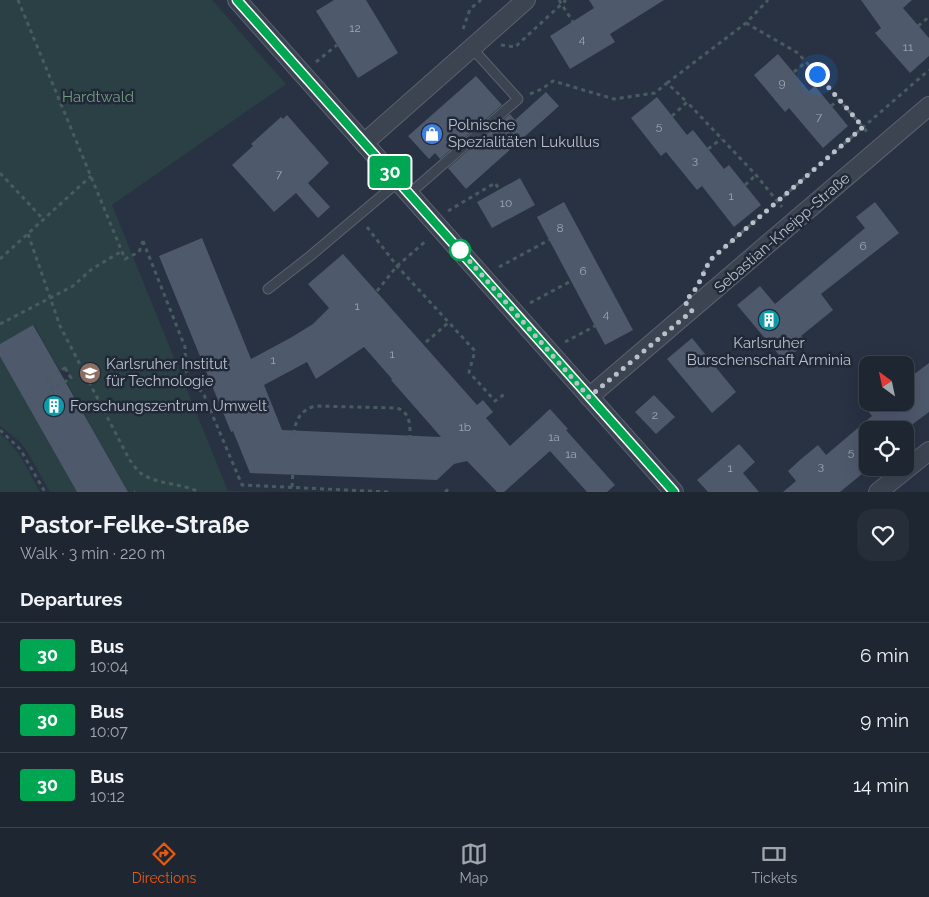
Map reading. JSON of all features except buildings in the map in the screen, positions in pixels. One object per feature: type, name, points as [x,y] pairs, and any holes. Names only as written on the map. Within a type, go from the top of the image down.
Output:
[{"type":"street","points":[[237,0],[674,492]]},
{"type":"street","points":[[364,143],[476,52],[526,0]]},
{"type":"street","name":"Sebastian-Kneipp-Straße","points":[[589,397],[929,106]]},
{"type":"street","points":[[878,492],[929,451]]},
{"type":"lane","points":[[268,289],[358,216],[404,188],[518,99],[476,52]]},
{"type":"path","points":[[18,0],[125,259],[138,252],[143,241],[185,348],[186,371],[204,395],[242,485],[388,492]]},
{"type":"path","points":[[481,0],[470,9],[460,37],[476,52],[494,45],[515,47],[566,0]]},
{"type":"path","points":[[559,0],[573,22]]},
{"type":"path","points":[[518,99],[542,89],[553,81],[614,98],[655,93],[746,23],[768,0]]},
{"type":"path","points":[[918,26],[929,17]]},
{"type":"path","points":[[746,23],[798,53],[881,148]]},
{"type":"path","points":[[302,74],[337,45]]},
{"type":"path","points":[[794,72],[806,62]]},
{"type":"path","points":[[701,278],[710,260],[929,70]]},
{"type":"path","points":[[667,82],[756,175],[795,222]]},
{"type":"path","points":[[832,106],[839,100]]},
{"type":"path","points":[[672,116],[687,102]]},
{"type":"path","points":[[708,149],[721,139]]},
{"type":"path","points":[[0,173],[43,219]]},
{"type":"path","points":[[745,185],[756,175]]},
{"type":"path","points":[[0,258],[91,176]]},
{"type":"path","points":[[377,291],[397,266],[437,224],[496,183],[499,190]]},
{"type":"path","points":[[358,216],[397,266],[475,351],[469,372],[495,401],[506,393]]},
{"type":"path","points":[[28,234],[60,326],[129,459],[141,474],[199,492]]},
{"type":"path","points":[[482,276],[549,240]]},
{"type":"path","points":[[0,324],[73,286],[92,269],[122,251]]},
{"type":"path","points":[[514,311],[571,281]]},
{"type":"path","points":[[426,342],[448,323]]},
{"type":"path","points":[[549,351],[595,326]]},
{"type":"path","points":[[65,368],[71,378],[52,389],[46,379],[60,371],[65,368]]},
{"type":"path","points":[[294,434],[295,424],[300,415],[315,406],[397,408],[405,414],[410,422],[410,439]]},
{"type":"path","points":[[0,430],[20,449],[45,492]]},
{"type":"path","points":[[292,488],[293,471]]},
{"type":"path","points":[[445,492],[451,487]]},
{"type":"green space","name":"Hardtwald","points":[[0,0],[212,0],[286,84],[112,205],[228,491],[272,492],[128,492],[66,381],[71,378],[65,368],[60,371],[34,325],[0,344]]},
{"type":"green space","points":[[0,356],[77,492],[50,492],[27,451],[19,441],[0,426]]},
{"type":"green space","points":[[0,434],[18,453],[40,492],[0,492]]},
{"type":"bus line","name":"30","points":[[237,0],[674,492]]},
{"type":"place","name":"Polnische Spezialitäten Lukullus","points":[[432,134]]},
{"type":"place","name":"Karlsruher Burschenschaft Arminia","points":[[769,320]]},
{"type":"place","name":"Karlsruher Institut für Technologie","points":[[90,373]]},
{"type":"place","name":"Forschungszentrum Umwelt","points":[[54,406]]},
{"type":"route","points":[[460,250],[589,397],[692,311],[685,302],[697,287],[710,260],[863,127],[817,74]]}]
